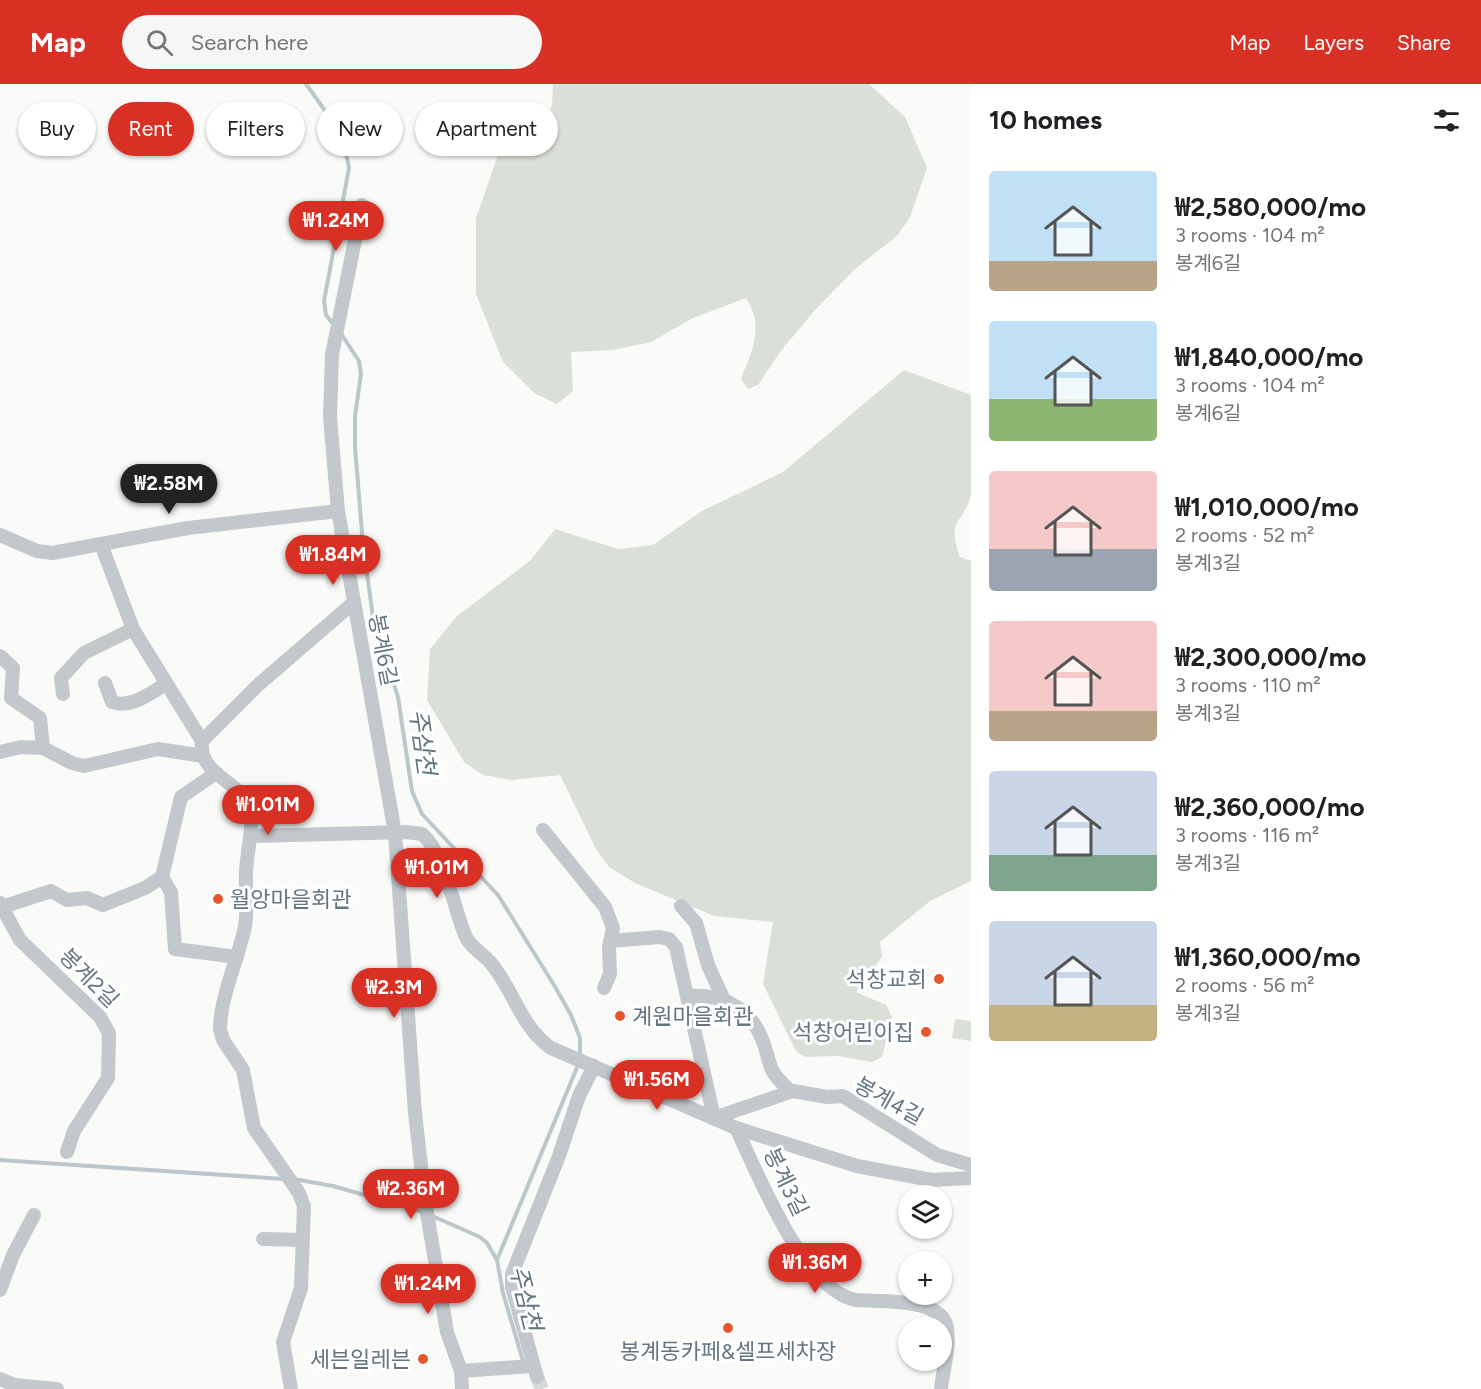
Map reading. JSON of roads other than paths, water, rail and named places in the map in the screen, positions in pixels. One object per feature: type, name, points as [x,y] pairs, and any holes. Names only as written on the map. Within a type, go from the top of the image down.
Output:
[{"type":"street","name":"봉계6길","points":[[362,205],[340,305],[330,390],[338,511],[352,604],[394,833]]},
{"type":"street","points":[[0,535],[45,552],[188,528],[338,511]]},
{"type":"street","points":[[101,544],[133,629],[202,741],[203,756],[216,773],[247,798],[252,836],[246,874],[246,921],[219,1029],[223,1040],[243,1070],[254,1128],[299,1192],[304,1206],[301,1288],[283,1342],[291,1389]]},
{"type":"street","points":[[202,741],[257,686],[352,604]]},
{"type":"street","points":[[63,694],[61,678],[81,656],[133,629]]},
{"type":"street","points":[[0,656],[13,668],[11,698],[40,718],[43,748]]},
{"type":"street","points":[[105,683],[112,702],[121,705],[141,699],[166,684]]},
{"type":"street","points":[[0,752],[21,747],[43,748],[72,763],[84,766],[158,749],[203,756]]},
{"type":"street","points":[[216,773],[181,797],[162,877],[171,892],[176,949],[237,957]]},
{"type":"street","points":[[543,830],[605,907],[612,925],[609,974],[604,988]]},
{"type":"street","points":[[252,836],[412,832],[425,837],[447,880],[467,939],[490,962],[535,1034],[547,1045],[736,1128],[857,1166],[932,1180],[971,1178]]},
{"type":"street","points":[[394,833],[415,1113],[424,1201],[447,1332],[460,1371],[462,1389]]},
{"type":"street","name":"봉계2길","points":[[67,1152],[74,1131],[108,1078],[107,1027],[100,1017],[20,940],[1,905],[51,891],[67,900],[87,898],[103,905],[146,888],[162,877]]},
{"type":"street","points":[[681,906],[696,923],[708,965],[723,998]]},
{"type":"street","points":[[610,942],[660,937],[669,939],[676,947],[714,1118]]},
{"type":"street","points":[[688,996],[723,998],[740,1008],[752,1021],[762,1039],[774,1073],[790,1091]]},
{"type":"street","points":[[460,1371],[534,1372],[512,1287],[512,1274],[592,1065]]},
{"type":"street","name":"봉계4길","points":[[714,1118],[790,1091],[796,1090],[827,1097],[845,1096],[937,1155],[971,1165]]},
{"type":"street","name":"봉계3길","points":[[736,1128],[791,1240],[832,1290],[846,1298],[856,1300],[928,1307],[943,1317],[948,1334],[941,1389]]},
{"type":"street","points":[[0,1290],[13,1255],[34,1215]]},
{"type":"street","points":[[263,1239],[302,1240]]},
{"type":"street","points":[[0,1379],[14,1384],[57,1389]]},
{"type":"waterway","name":"주삼천","points":[[306,84],[327,113],[338,134],[349,168],[324,301],[326,315],[333,324]]},
{"type":"waterway","name":"주삼천","points":[[340,332],[359,361],[361,374],[355,416],[355,447],[363,545],[374,624],[398,697],[412,791],[422,814],[498,895],[554,985],[571,1015],[580,1038],[580,1058],[576,1070],[497,1260],[503,1293],[523,1361]]},
{"type":"waterway","points":[[0,1160],[284,1179]]},
{"type":"waterway","points":[[294,1179],[333,1186],[423,1212]]},
{"type":"waterway","points":[[430,1215],[480,1237],[487,1243],[497,1260]]},
{"type":"tunnel","points":[[537,1377],[542,1389]]},
{"type":"place","name":"월앙마을회관","points":[[218,899]]},
{"type":"place","name":"석창교회","points":[[939,979]]},
{"type":"place","name":"계원마을회관","points":[[620,1016]]},
{"type":"place","name":"석창어린이집","points":[[926,1032]]},
{"type":"place","name":"봉계동카페&셀프세차장","points":[[728,1328]]},
{"type":"place","name":"세븐일레븐","points":[[423,1359]]}]
